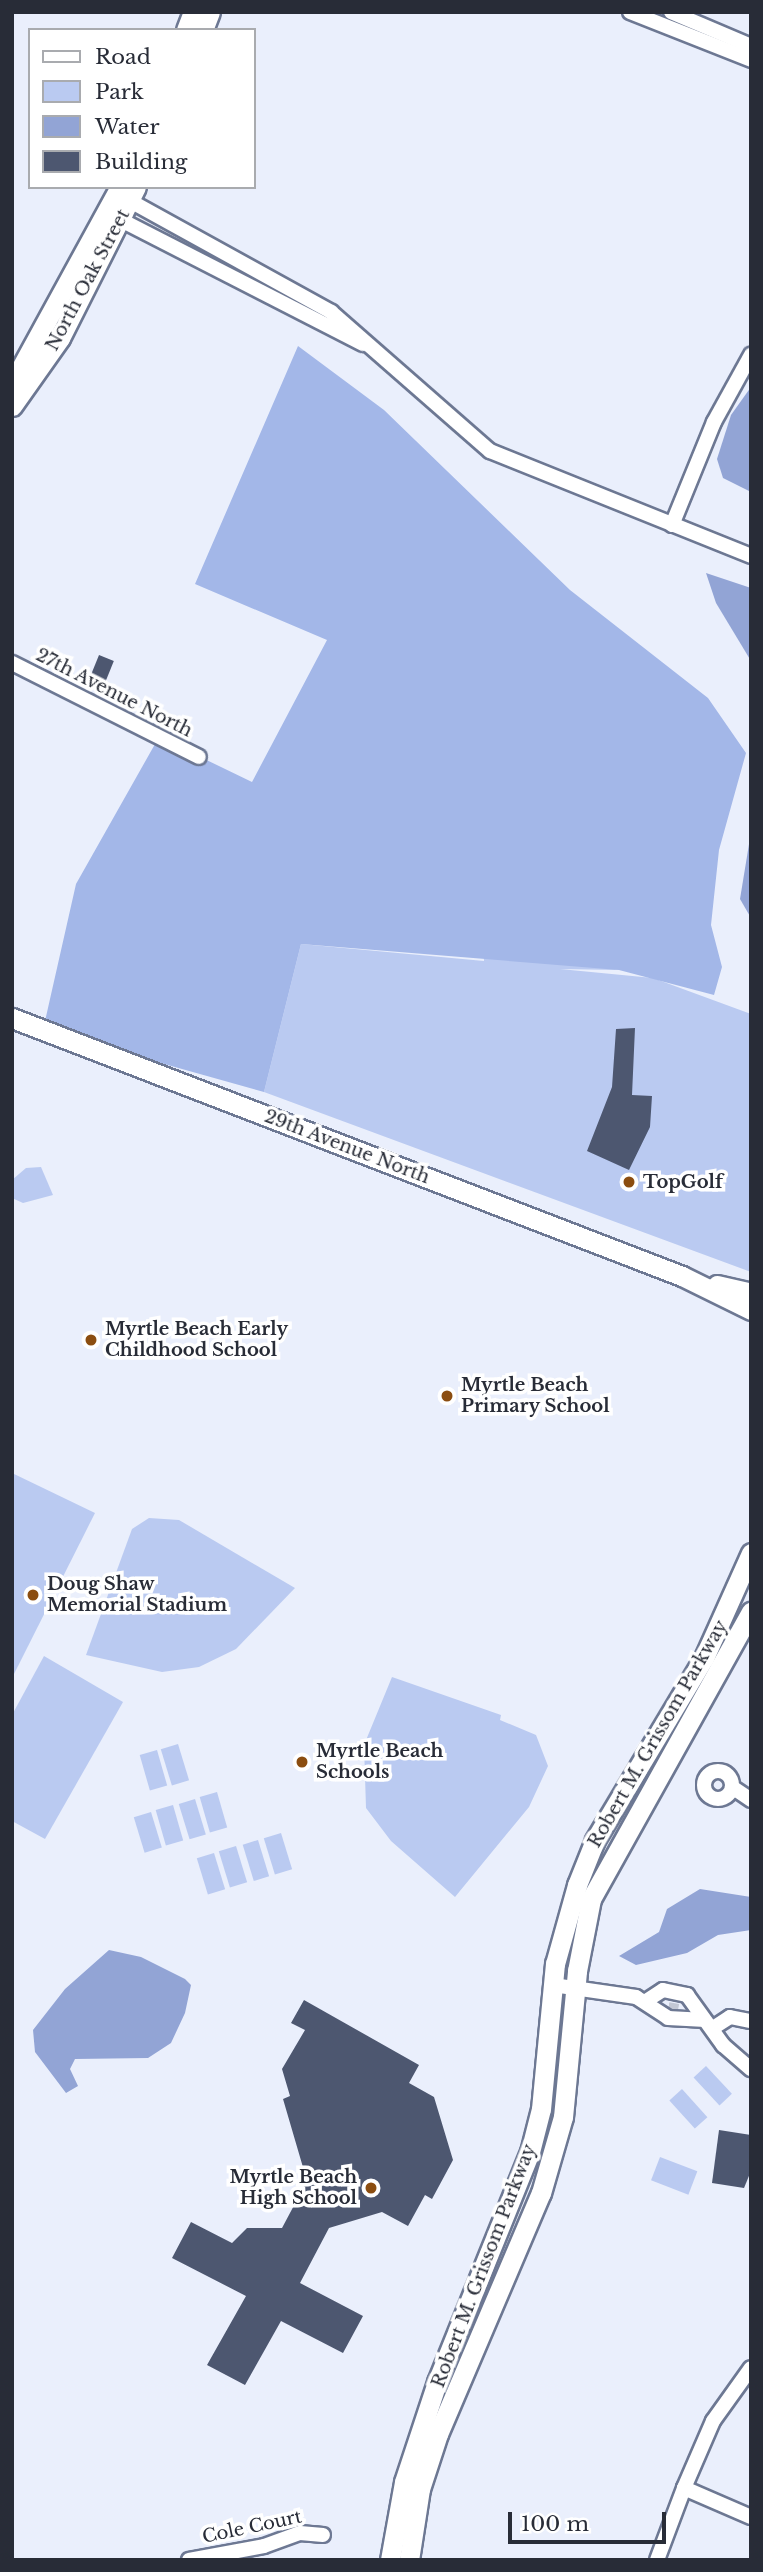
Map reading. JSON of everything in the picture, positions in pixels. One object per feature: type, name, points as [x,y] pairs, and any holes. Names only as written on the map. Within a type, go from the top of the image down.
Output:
[{"type":"main road","name":"North Oak Street","points":[[12,384],[126,192]]},
{"type":"main road","name":"North Oak Street","points":[[12,406],[60,338],[113,216]]},
{"type":"main road","name":"29th Avenue North","points":[[12,1018],[682,1276],[751,1310]]},
{"type":"main road","name":"29th Avenue North","points":[[682,1276],[751,1293]]},
{"type":"main road","name":"Robert M. Grissom Parkway","points":[[390,2560],[404,2482],[437,2382],[530,2152],[541,2109],[553,1985],[578,1885],[595,1840],[704,1658],[751,1553]]},
{"type":"main road","name":"Robert M. Grissom Parkway","points":[[409,2560],[420,2489],[438,2434],[541,2193],[560,2130],[576,1988],[591,1899],[611,1853],[751,1612]]},
{"type":"street","points":[[630,12],[751,60]]},
{"type":"street","points":[[671,12],[751,46]]},
{"type":"street","points":[[126,192],[331,312],[490,451],[751,556]]},
{"type":"street","points":[[113,216],[337,335],[371,346]]},
{"type":"street","points":[[672,525],[714,422],[751,355]]},
{"type":"street","name":"27th Avenue North","points":[[12,663],[199,757]]},
{"type":"street","points":[[732,1787],[751,1800]]},
{"type":"street","points":[[553,1985],[661,2003],[695,2004]]},
{"type":"street","points":[[661,2003],[669,1990],[687,1995],[695,2004],[702,2023]]},
{"type":"street","points":[[661,2003],[702,2023],[751,2070]]},
{"type":"street","points":[[661,2003],[702,2023],[730,2017],[751,2021]]},
{"type":"street","points":[[657,2560],[713,2421],[751,2368]]},
{"type":"street","points":[[684,2488],[751,2516]]},
{"type":"street","name":"Cole Court","points":[[190,2560],[300,2533],[323,2535]]},
{"type":"green space","name":"TopGolf","points":[[483,940],[619,970],[560,969],[653,978],[751,1014],[751,1272],[264,1092],[301,944],[484,961]]},
{"type":"green space","points":[[41,1167],[53,1195],[23,1203],[12,1198],[12,1180],[26,1168]]},
{"type":"green space","name":"Doug Shaw Memorial Stadium","points":[[12,1473],[95,1513],[12,1678]]},
{"type":"green space","points":[[149,1518],[179,1520],[295,1588],[236,1649],[199,1667],[162,1672],[86,1655],[132,1529]]},
{"type":"green space","points":[[44,1656],[123,1702],[45,1839],[12,1821],[12,1715]]},
{"type":"green space","points":[[392,1677],[501,1715],[500,1720],[536,1735],[548,1766],[529,1807],[455,1897],[391,1841],[366,1808],[364,1745]]},
{"type":"green space","points":[[178,1744],[189,1780],[172,1786],[161,1749]]},
{"type":"green space","points":[[157,1750],[167,1786],[150,1791],[140,1755]]},
{"type":"green space","points":[[217,1792],[227,1828],[210,1833],[200,1797]]},
{"type":"green space","points":[[195,1799],[206,1834],[190,1839],[179,1804]]},
{"type":"green space","points":[[173,1805],[183,1841],[166,1846],[156,1810]]},
{"type":"green space","points":[[151,1812],[162,1847],[145,1853],[134,1817]]},
{"type":"green space","points":[[281,1833],[292,1869],[275,1875],[264,1838]]},
{"type":"green space","points":[[258,1840],[269,1876],[254,1881],[243,1845]]},
{"type":"green space","points":[[236,1846],[247,1882],[230,1888],[219,1851]]},
{"type":"green space","points":[[214,1853],[225,1889],[208,1895],[197,1858]]},
{"type":"green space","points":[[706,2066],[732,2094],[719,2105],[694,2078]]},
{"type":"green space","points":[[682,2089],[707,2117],[695,2129],[669,2100]]},
{"type":"green space","points":[[660,2157],[697,2171],[688,2195],[651,2180]]},
{"type":"shaded area","points":[[298,346],[384,410],[570,590],[708,698],[746,753],[719,850],[711,925],[722,967],[714,995],[619,970],[301,944],[264,1092],[43,1030],[76,884],[159,737],[252,782],[327,640],[195,584]]},
{"type":"water","points":[[751,387],[751,492],[723,478],[717,459],[731,415]]},
{"type":"water","points":[[706,573],[751,588],[751,661],[716,603]]},
{"type":"water","points":[[751,832],[751,918],[740,899]]},
{"type":"water","points":[[700,1889],[751,1897],[751,1930],[718,1935],[687,1953],[636,1965],[619,1956],[659,1932],[667,1909]]},
{"type":"water","points":[[109,1950],[141,1957],[185,1979],[191,1985],[185,2013],[171,2043],[148,2058],[75,2059],[70,2069],[78,2086],[66,2093],[35,2052],[33,2030],[65,1989]]},
{"type":"building","points":[[99,655],[114,661],[105,683],[90,677]]},
{"type":"building","name":"TopGolf","points":[[635,1028],[632,1095],[652,1096],[650,1127],[629,1170],[587,1151],[612,1087],[616,1029]]},
{"type":"building","name":"Myrtle Beach High School","points":[[304,2000],[419,2065],[409,2083],[434,2097],[453,2160],[432,2199],[425,2195],[408,2226],[382,2212],[329,2228],[300,2283],[363,2316],[343,2353],[281,2321],[245,2385],[207,2365],[246,2296],[172,2258],[191,2222],[232,2243],[247,2228],[282,2228],[307,2181],[283,2099],[290,2096],[282,2069],[305,2030],[291,2023]]},
{"type":"building","points":[[719,2130],[751,2135],[751,2171],[744,2188],[712,2183]]},
{"type":"tunnel","points":[[668,2009],[678,2011]]},
{"type":"place","name":"TopGolf","points":[[629,1182]]},
{"type":"place","name":"Myrtle Beach Early Childhood School","points":[[91,1340]]},
{"type":"place","name":"Myrtle Beach Primary School","points":[[447,1396]]},
{"type":"place","name":"Doug Shaw Memorial Stadium","points":[[33,1595]]},
{"type":"place","name":"Myrtle Beach Schools","points":[[302,1762]]},
{"type":"place","name":"Myrtle Beach High School","points":[[371,2188]]}]
